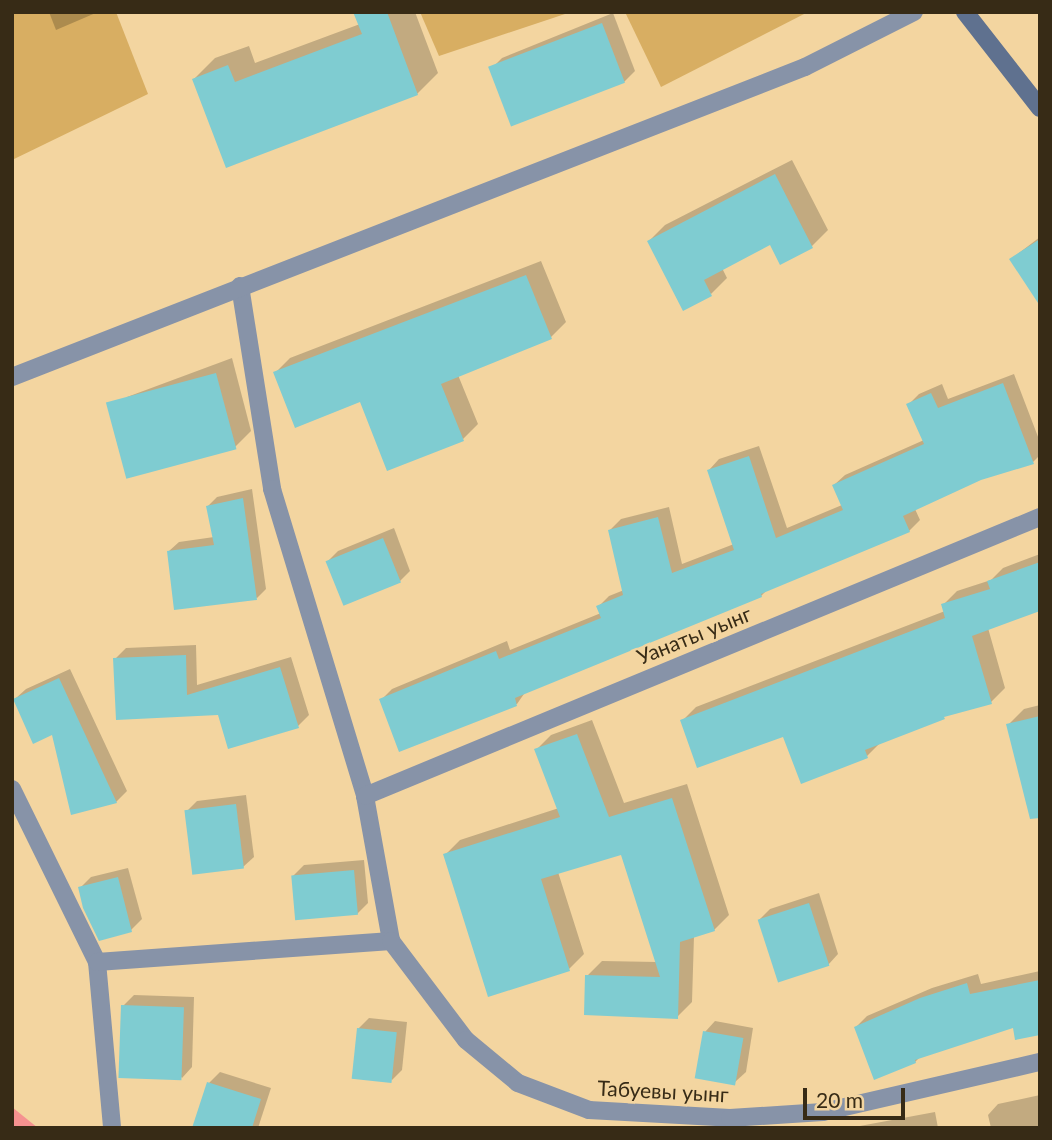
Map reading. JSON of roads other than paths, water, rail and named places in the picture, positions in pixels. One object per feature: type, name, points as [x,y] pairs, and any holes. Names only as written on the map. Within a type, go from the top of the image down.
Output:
[{"type":"main road","points":[[965,12],[1040,108]]},
{"type":"street","points":[[12,377],[805,67],[915,12]]},
{"type":"street","points":[[97,962],[391,941],[365,796],[272,489],[240,286]]},
{"type":"street","name":"Уанаты уынг","points":[[365,796],[1040,517]]},
{"type":"street","points":[[12,789],[97,962],[112,1128]]},
{"type":"street","name":"Табуевы уынг","points":[[391,941],[466,1041],[518,1083],[589,1110],[730,1118],[823,1112],[1040,1062]]}]
